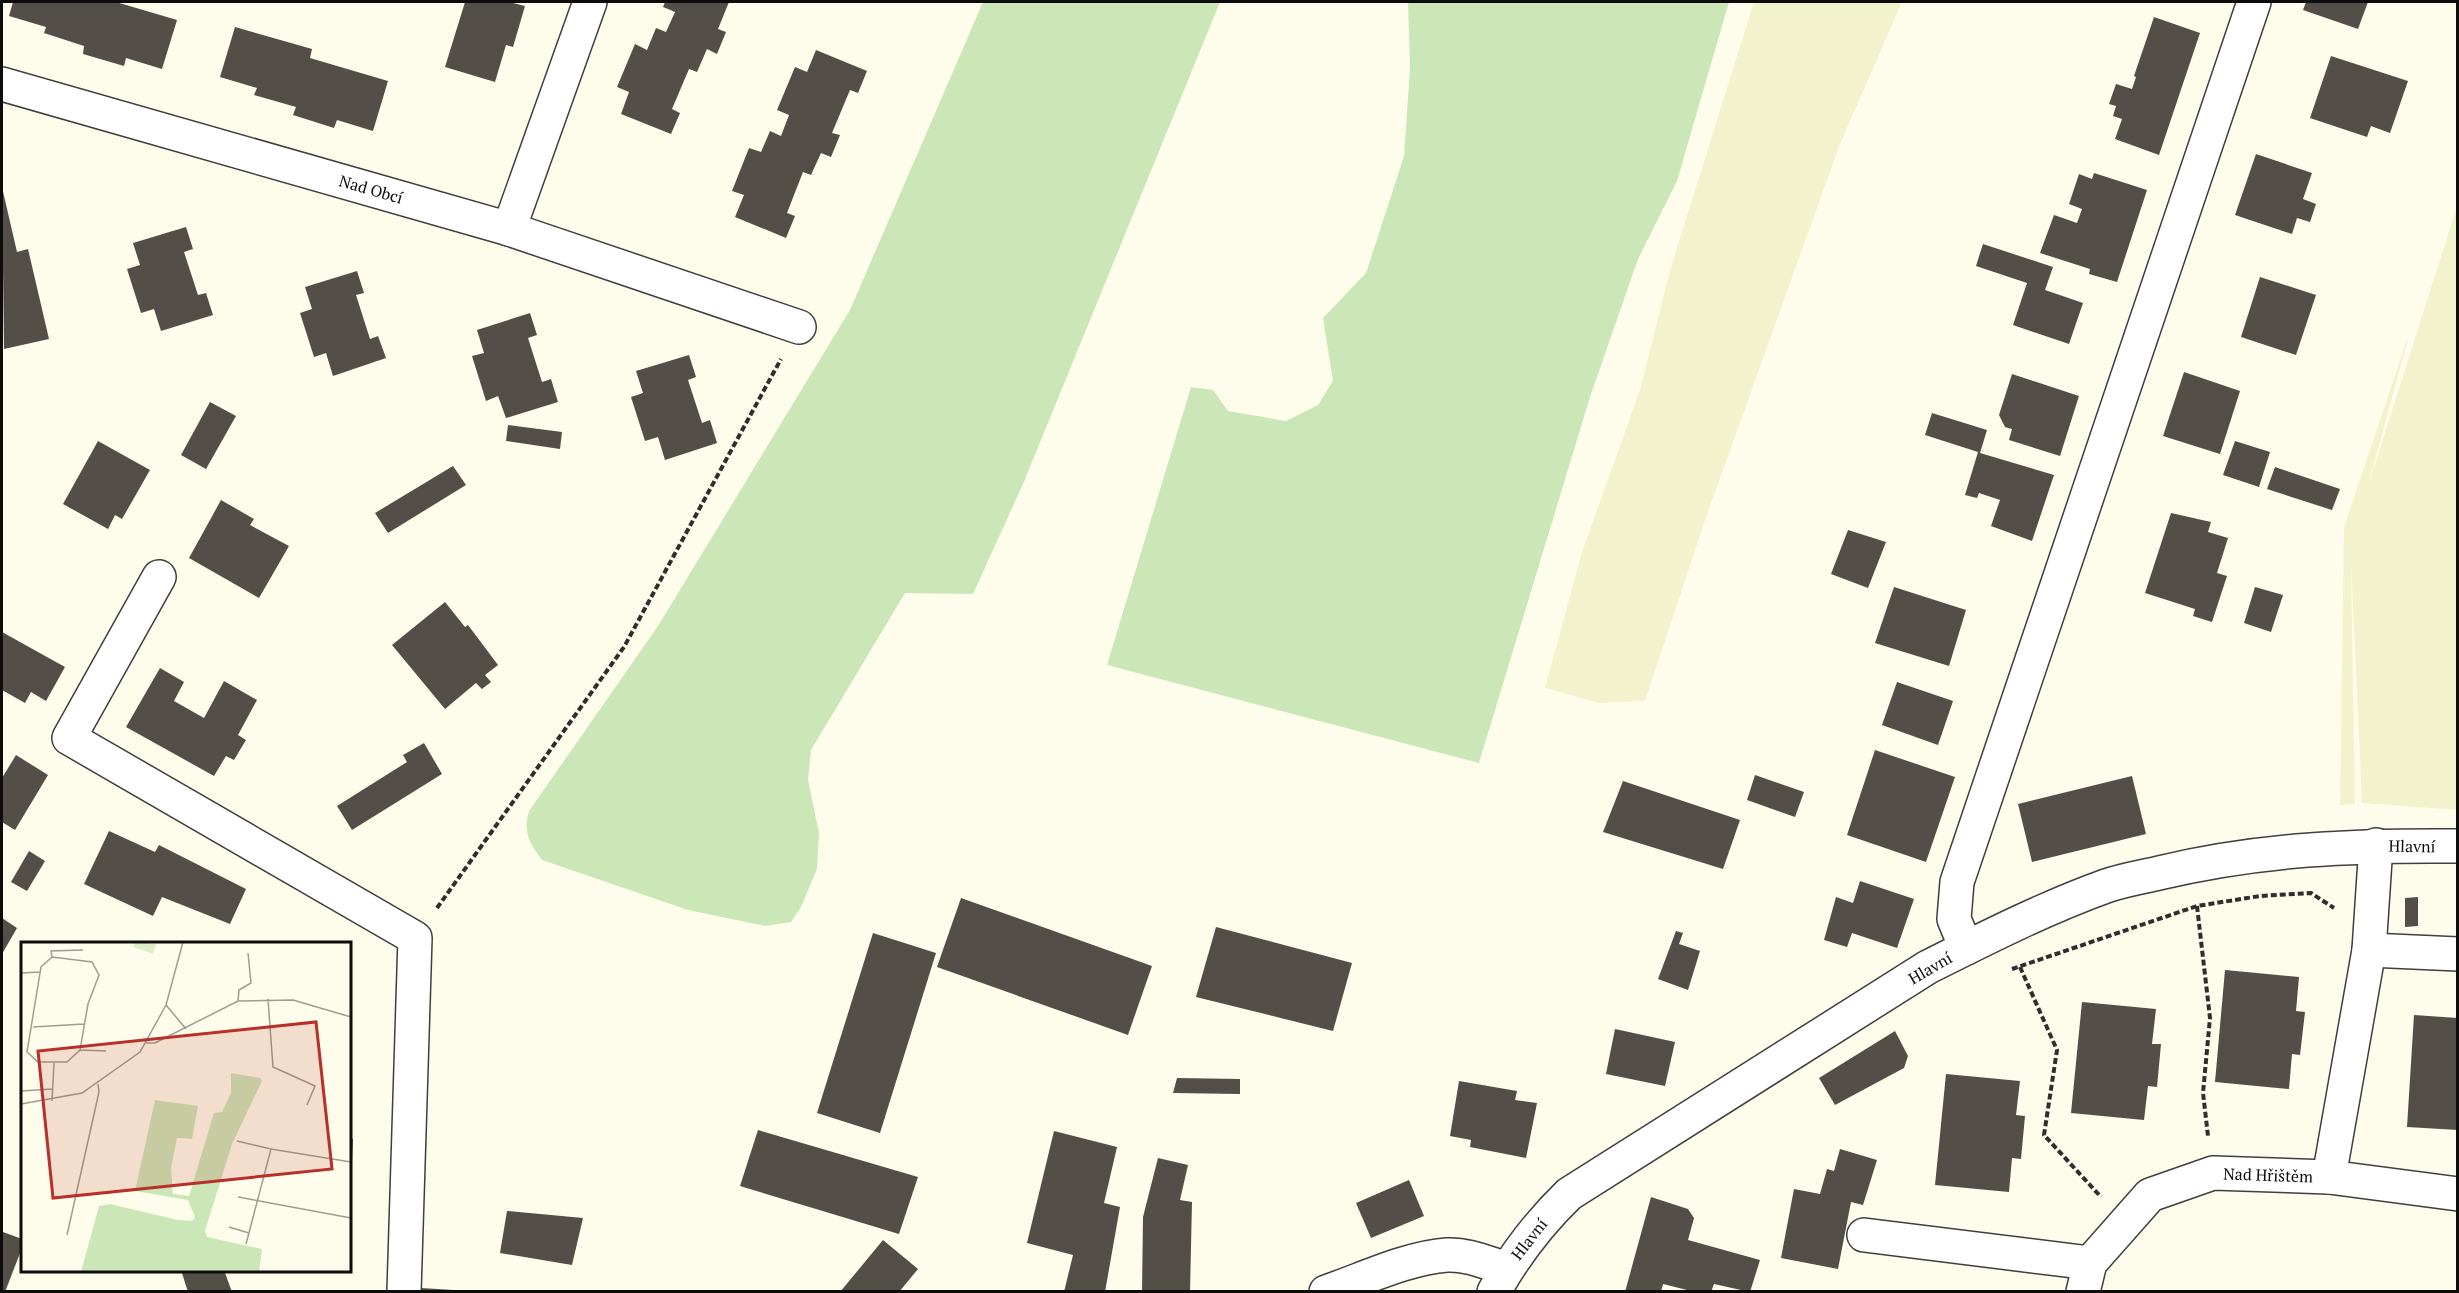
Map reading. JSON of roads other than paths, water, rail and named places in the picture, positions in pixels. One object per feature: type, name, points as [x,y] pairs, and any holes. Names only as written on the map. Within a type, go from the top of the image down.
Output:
[{"type":"street","points":[[509,229],[590,2]]},
{"type":"street","points":[[1966,948],[1954,919],[1957,882],[2254,2]]},
{"type":"street","name":"Nad Obcí","points":[[2,84],[509,229],[799,327]]},
{"type":"street","points":[[159,577],[69,738],[415,938],[404,1292]]},
{"type":"street","name":"Hlavní","points":[[1500,1280],[1540,1222],[1569,1194],[1928,968],[1966,948],[2107,886],[2205,862],[2289,850],[2376,845],[2457,846]]},
{"type":"street","name":"Nad Hřištěm","points":[[2329,1177],[2369,950],[2376,845]]},
{"type":"street","points":[[2369,950],[2457,954]]},
{"type":"street","name":"Nad Hřištěm","points":[[2087,1277],[2150,1196],[2213,1173],[2329,1177],[2457,1194]]},
{"type":"street","points":[[1864,1235],[2087,1277]]},
{"type":"street","points":[[1326,1292],[1425,1258],[1449,1255],[1473,1258],[1500,1280]]}]
